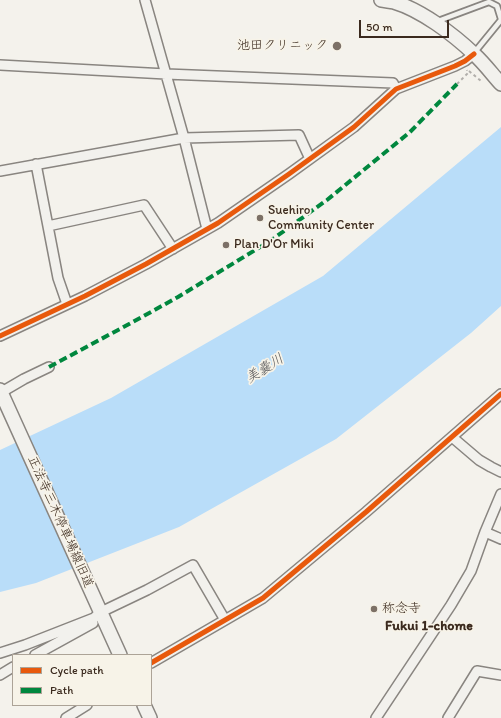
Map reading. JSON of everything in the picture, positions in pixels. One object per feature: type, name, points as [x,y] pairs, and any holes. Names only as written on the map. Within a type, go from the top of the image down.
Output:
[{"type":"street","points":[[145,0],[184,138],[207,229]]},
{"type":"street","points":[[389,1],[410,8],[434,22],[478,58],[501,84]]},
{"type":"street","points":[[0,335],[67,304],[146,264],[207,229],[231,214],[354,127],[396,89],[465,61],[478,58]]},
{"type":"street","points":[[0,65],[166,74],[393,83],[396,89]]},
{"type":"street","points":[[0,171],[184,138],[299,136],[310,158]]},
{"type":"street","points":[[36,164],[58,278],[67,304]]},
{"type":"street","points":[[48,226],[144,205],[173,249]]},
{"type":"street","points":[[1,394],[24,379],[49,367]]},
{"type":"street","name":"正法寺三木停車場線旧道","points":[[1,394],[97,615],[119,654]]},
{"type":"street","points":[[152,662],[263,598],[366,512],[501,394]]},
{"type":"street","points":[[452,437],[479,460],[491,468],[501,472]]},
{"type":"street","points":[[376,718],[451,605],[471,571],[501,494]]},
{"type":"street","points":[[485,532],[501,538]]},
{"type":"street","points":[[0,653],[25,645],[97,615],[193,565],[224,620]]},
{"type":"street","points":[[37,654],[96,622],[97,615]]},
{"type":"street","points":[[0,675],[12,668]]},
{"type":"street","points":[[448,718],[477,671],[501,675]]},
{"type":"street","points":[[66,718],[85,706]]},
{"type":"street","points":[[144,706],[150,718]]},
{"type":"lane","points":[[434,22],[489,2],[497,6],[501,19],[478,58]]},
{"type":"path","points":[[457,84],[468,73]]},
{"type":"water","name":"美嚢川","points":[[501,127],[501,306],[471,333],[336,439],[179,527],[36,583],[0,592],[0,450],[111,398],[323,276]]},
{"type":"marked path","points":[[49,367],[178,297],[270,241],[327,200],[410,132],[457,84]]},
{"type":"cycle path","points":[[0,336],[85,296],[146,264],[218,223],[354,127],[396,89],[455,66],[474,54]]},
{"type":"cycle path","points":[[152,662],[263,598],[366,512],[501,394]]},
{"type":"place","name":"池田クリニック","points":[[337,46]]},
{"type":"place","name":"Suehiro Community Center","points":[[260,218]]},
{"type":"place","name":"Plan D'Or Miki","points":[[226,245]]},
{"type":"place","name":"称念寺","points":[[374,609]]},
{"type":"district","name":"Fukui 1-chome","points":[[429,626]]}]
